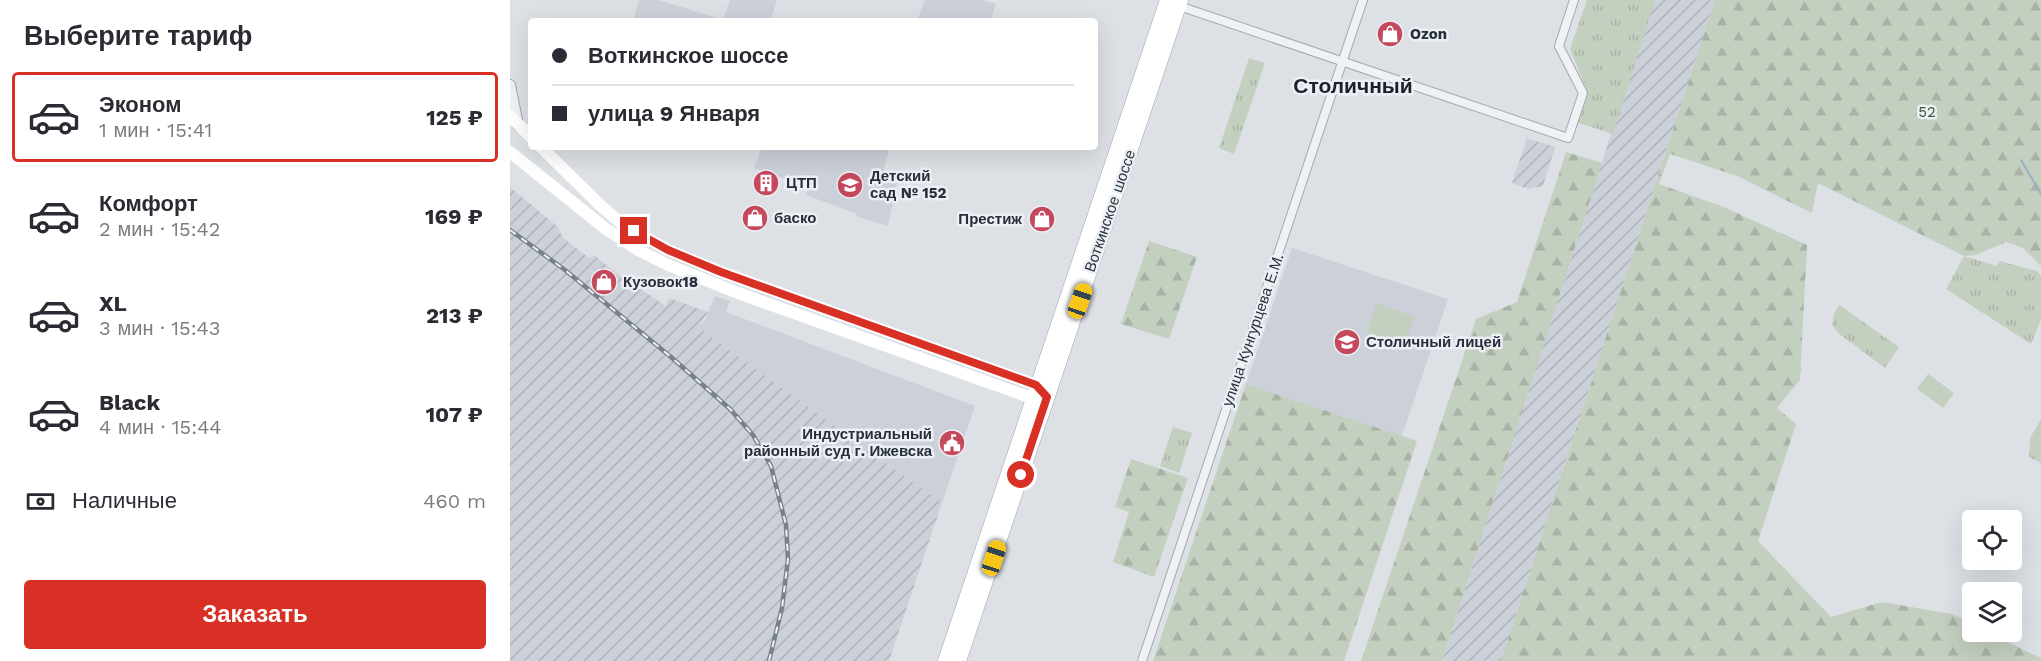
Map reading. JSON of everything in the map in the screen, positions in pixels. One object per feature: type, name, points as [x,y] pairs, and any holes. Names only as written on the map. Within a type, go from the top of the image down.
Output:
[{"type":"main road","name":"Воткинское шоссе","points":[[945,661],[1034,392],[1175,2]]},
{"type":"main road","name":"Воткинское шоссе","points":[[959,661],[1175,2]]},
{"type":"main road","points":[[514,121],[528,134]]},
{"type":"main road","points":[[544,150],[593,199],[622,224],[668,250],[1047,397]]},
{"type":"main road","points":[[510,152],[606,229],[640,251],[668,265],[738,293],[1034,392]]},
{"type":"main road","points":[[738,293],[743,280]]},
{"type":"street","name":"улица Кунгурцева Е.М.","points":[[1142,661],[1364,0]]},
{"type":"street","points":[[1175,2],[1568,138],[1583,93],[1559,46],[1574,0]]},
{"type":"street","points":[[510,89],[514,121]]},
{"type":"shaded area","points":[[639,0],[659,0],[717,18],[634,18]]},
{"type":"shaded area","points":[[730,0],[777,0],[771,18],[724,18]]},
{"type":"shaded area","points":[[925,0],[983,0],[996,4],[991,18],[918,18]]},
{"type":"shaded area","points":[[1654,0],[1715,0],[1501,661],[1442,661]]},
{"type":"shaded area","points":[[1527,138],[1555,147],[1543,186],[1529,189],[1512,183]]},
{"type":"shaded area","name":"Детский сад № 152","points":[[761,150],[889,150],[882,177],[897,183],[888,226],[858,217],[855,213],[806,195],[809,187],[754,168]]},
{"type":"shaded area","points":[[510,187],[558,227],[562,237],[589,258],[595,256],[616,273],[666,306],[669,298],[708,312],[698,327],[942,503],[889,661],[510,661]]},
{"type":"shaded area","name":"Столичный лицей","points":[[1292,248],[1448,299],[1402,436],[1246,384]]},
{"type":"shaded area","points":[[715,296],[730,301],[726,312],[975,406],[942,503],[698,327],[705,320]]},
{"type":"green space","points":[[1587,0],[1655,0],[1613,134],[1576,122],[1587,90],[1570,49]]},
{"type":"green space","name":"52","points":[[1715,0],[2041,0],[2041,266],[2023,248],[2006,242],[1976,255],[1964,256],[1818,183],[1812,213],[1737,176],[1670,154],[1659,184],[1726,208],[1807,245],[1800,380],[1777,408],[1796,424],[1758,541],[1831,617],[1882,602],[1952,614],[1962,619],[1962,642],[2008,642],[2041,658],[2041,661],[1501,661]]},
{"type":"green space","points":[[1249,58],[1265,63],[1234,154],[1219,148]]},
{"type":"green space","points":[[1566,152],[1602,163],[1442,661],[1361,661],[1476,319],[1517,302]]},
{"type":"green space","points":[[1149,241],[1197,257],[1169,339],[1121,324]]},
{"type":"green space","points":[[1964,256],[1997,266],[1999,261],[2037,271],[2041,276],[2041,320],[2031,344],[1946,289]]},
{"type":"green space","points":[[1377,303],[1415,317],[1404,345],[1367,332]]},
{"type":"green space","points":[[1839,305],[1899,347],[1885,368],[1838,333],[1832,325]]},
{"type":"green space","points":[[1928,374],[1954,393],[1943,408],[1917,389]]},
{"type":"green space","points":[[1246,384],[1417,441],[1344,661],[1153,661]]},
{"type":"green space","points":[[2041,419],[2041,463],[2029,457],[2030,438]]},
{"type":"green space","points":[[1173,427],[1192,433],[1179,473],[1160,466]]},
{"type":"green space","points":[[1131,459],[1188,478],[1154,577],[1113,562],[1129,512],[1115,507]]},
{"type":"waterway","points":[[2021,160],[2041,194]]},
{"type":"railway","points":[[510,230],[565,270],[671,357],[730,409],[753,435],[771,466],[786,525],[788,559],[782,608],[769,661]]},
{"type":"place","name":"Ozon","points":[[1390,34]]},
{"type":"place","name":"ЦТП","points":[[766,183]]},
{"type":"place","name":"Детский сад № 152","points":[[850,185]]},
{"type":"place","name":"баско","points":[[755,218]]},
{"type":"place","name":"Престиж","points":[[1042,219]]},
{"type":"place","name":"Кузовок18","points":[[604,282]]},
{"type":"place","name":"Столичный лицей","points":[[1347,342]]},
{"type":"place","name":"Индустриальный районный суд г. Ижевска","points":[[952,443]]},
{"type":"district","name":"Столичный","points":[[1353,86]]},
{"type":"route","points":[[634,231],[668,250],[721,272],[1036,385],[1047,397],[1021,475]]}]
